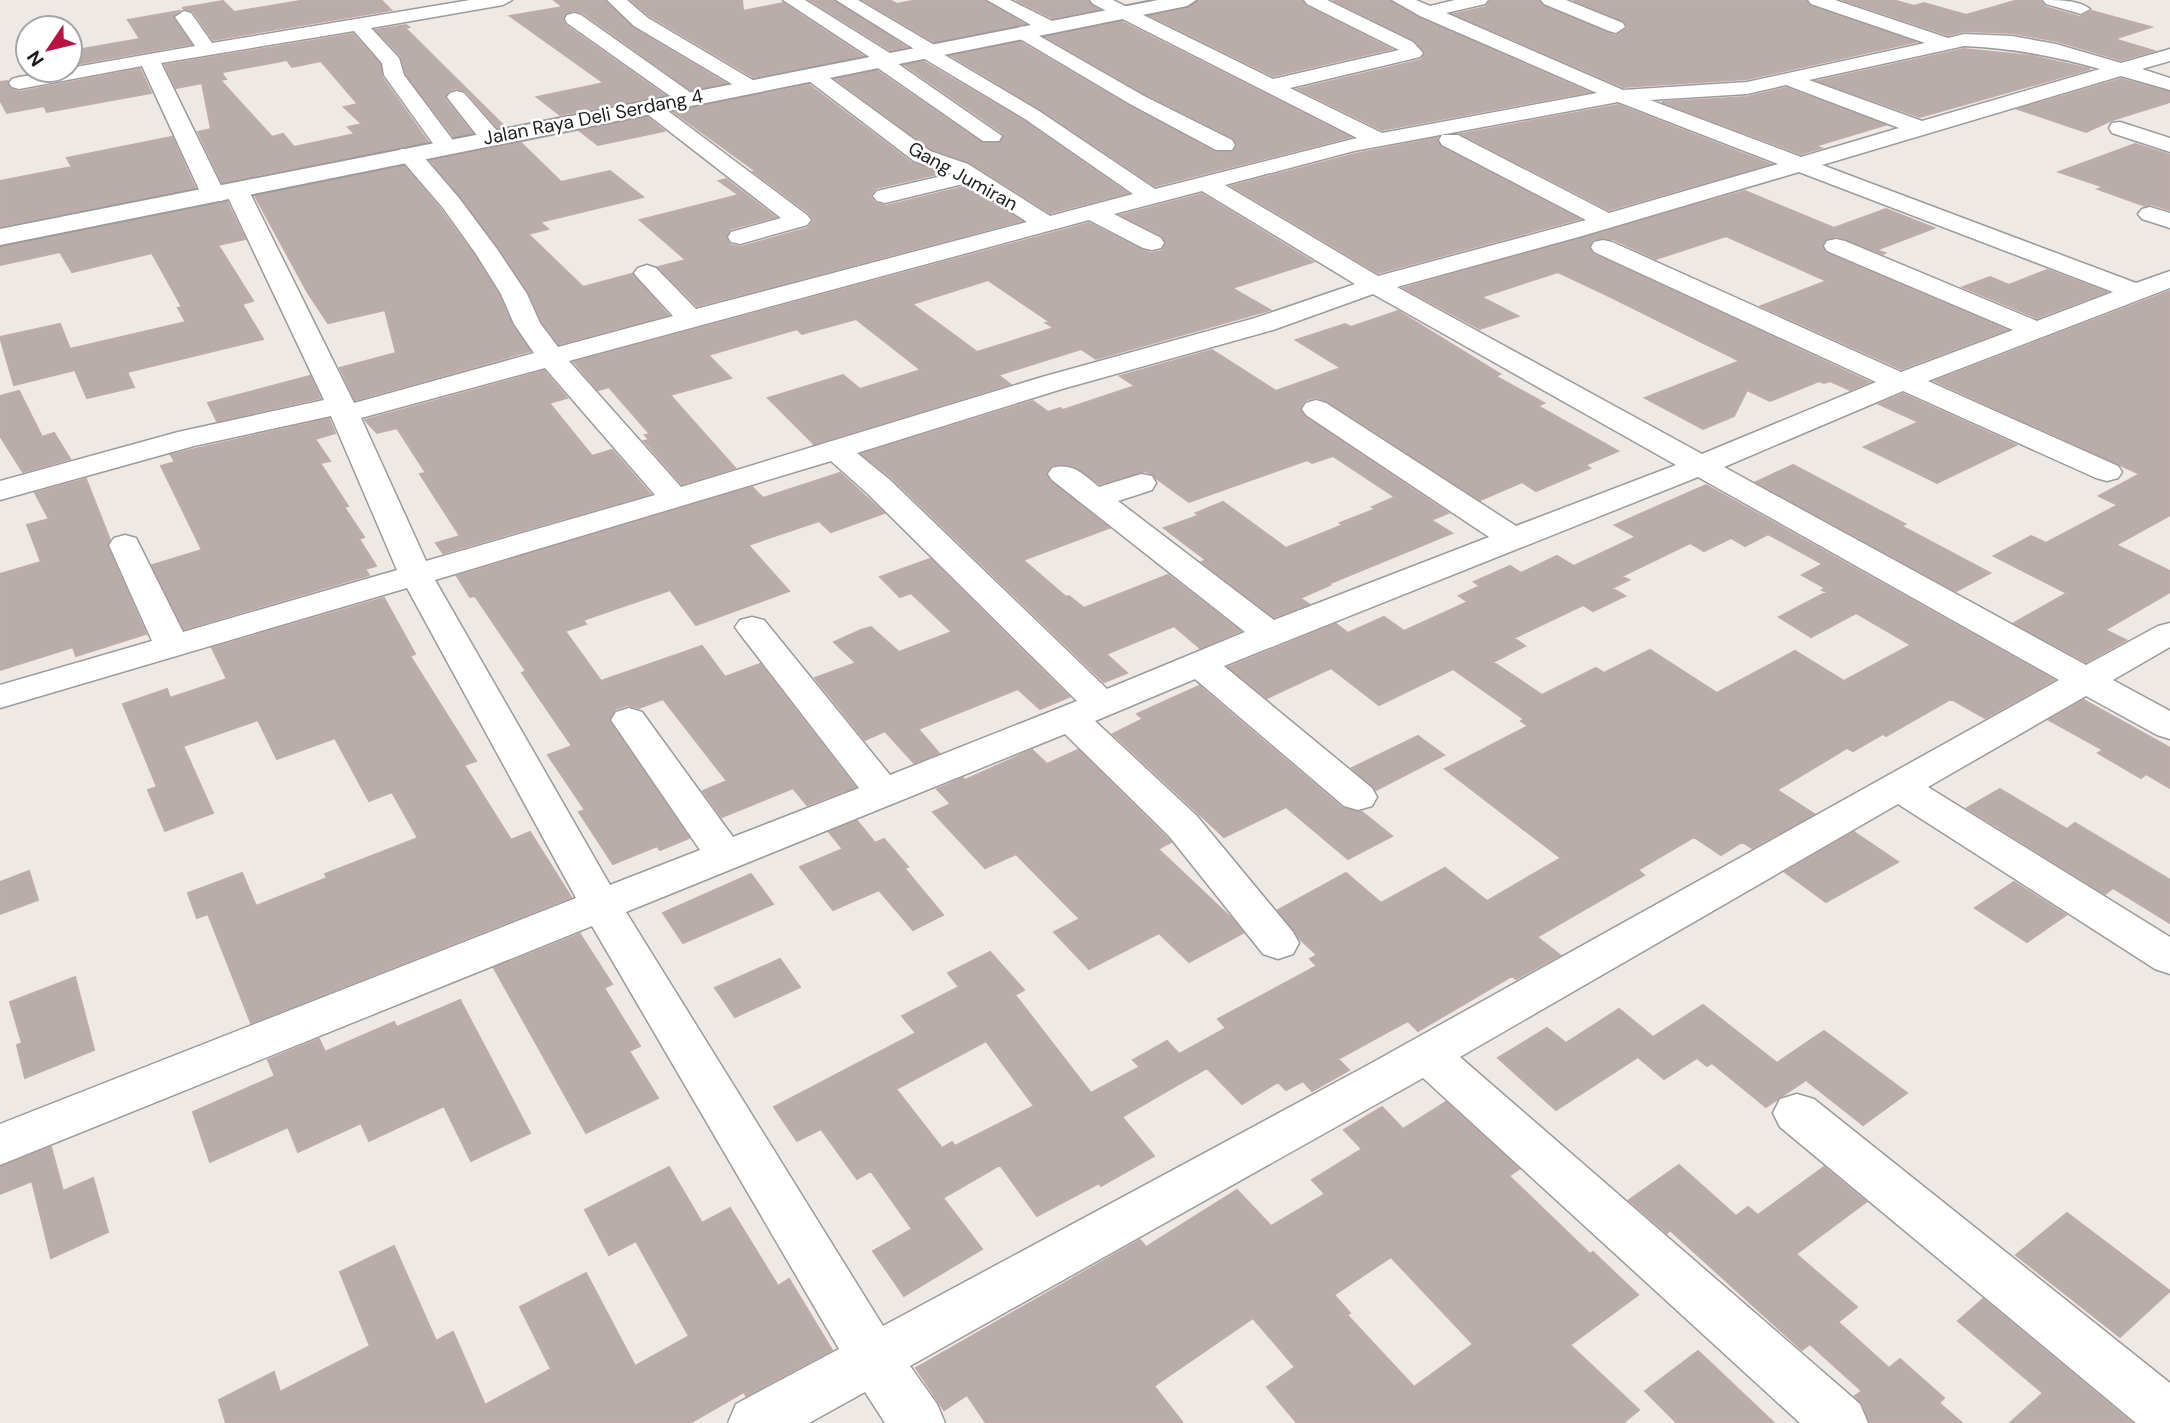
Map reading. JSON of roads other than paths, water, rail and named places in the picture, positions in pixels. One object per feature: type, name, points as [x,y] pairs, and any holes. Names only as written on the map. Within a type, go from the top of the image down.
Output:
[{"type":"street","points":[[84,71],[461,3],[503,0]]},
{"type":"street","points":[[616,0],[636,18],[749,86]]},
{"type":"street","points":[[792,0],[991,136]]},
{"type":"street","points":[[845,0],[1032,114],[1152,197]]},
{"type":"street","points":[[996,0],[1047,26]]},
{"type":"street","points":[[1099,0],[1379,140]]},
{"type":"street","points":[[1271,86],[1413,53],[1406,46],[1314,0]]},
{"type":"street","points":[[1401,0],[1620,96],[1797,165],[2161,283]]},
{"type":"street","points":[[1427,12],[1479,0]]},
{"type":"street","points":[[1550,0],[1616,27]]},
{"type":"street","points":[[1817,0],[1954,41],[2045,48],[2091,58],[2170,84]]},
{"type":"street","points":[[2052,0],[2081,9]]},
{"type":"street","name":"Jalan Raya Deli Serdang 4","points":[[0,237],[1180,1]]},
{"type":"street","points":[[338,8],[392,62],[394,75],[447,147]]},
{"type":"street","points":[[184,17],[207,49]]},
{"type":"street","points":[[636,18],[580,23],[687,99]]},
{"type":"street","points":[[0,491],[188,438],[343,410],[552,357],[894,263],[1379,140],[1620,96],[1747,88],[1954,41],[2013,23]]},
{"type":"street","points":[[1022,32],[1137,100],[1224,145]]},
{"type":"street","points":[[0,697],[675,499],[1052,383],[1264,324],[1375,285],[1605,234],[1797,165],[2170,55]]},
{"type":"street","points":[[149,59],[163,93],[225,193],[343,410],[415,575],[601,905],[873,1358],[917,1423]]},
{"type":"street","name":"Gang Jumiran","points":[[812,74],[922,156],[970,176],[1049,225]]},
{"type":"street","points":[[1790,80],[1922,129]]},
{"type":"street","points":[[457,97],[491,138]]},
{"type":"street","points":[[649,106],[799,220],[740,237]]},
{"type":"street","points":[[2120,128],[2170,145]]},
{"type":"street","points":[[1450,140],[1605,234],[1902,381],[2107,472]]},
{"type":"street","points":[[409,155],[432,178],[476,237],[519,301],[525,321],[552,357],[675,499]]},
{"type":"street","points":[[885,197],[970,176]]},
{"type":"street","points":[[1206,183],[1375,285],[2170,727]]},
{"type":"street","points":[[1094,213],[1152,243]]},
{"type":"street","points":[[1836,246],[2036,330]]},
{"type":"street","points":[[648,273],[691,319]]},
{"type":"street","points":[[0,1145],[1200,665],[1270,634],[1702,465],[1902,381],[2161,283]]},
{"type":"street","points":[[1316,409],[1514,539]]},
{"type":"street","points":[[836,450],[879,487],[1085,711],[1278,943]]},
{"type":"street","points":[[1063,474],[1270,634]]},
{"type":"street","points":[[1095,499],[1141,483]]},
{"type":"street","points":[[125,545],[173,646]]},
{"type":"street","points":[[752,627],[883,792]]},
{"type":"street","points":[[756,1423],[1426,1054],[2170,633]]},
{"type":"street","points":[[1200,665],[1358,797]]},
{"type":"street","points":[[629,720],[725,855]]},
{"type":"street","points":[[1899,787],[2170,958]]},
{"type":"street","points":[[1426,1054],[1840,1423]]},
{"type":"street","points":[[1797,1113],[2170,1417]]}]
